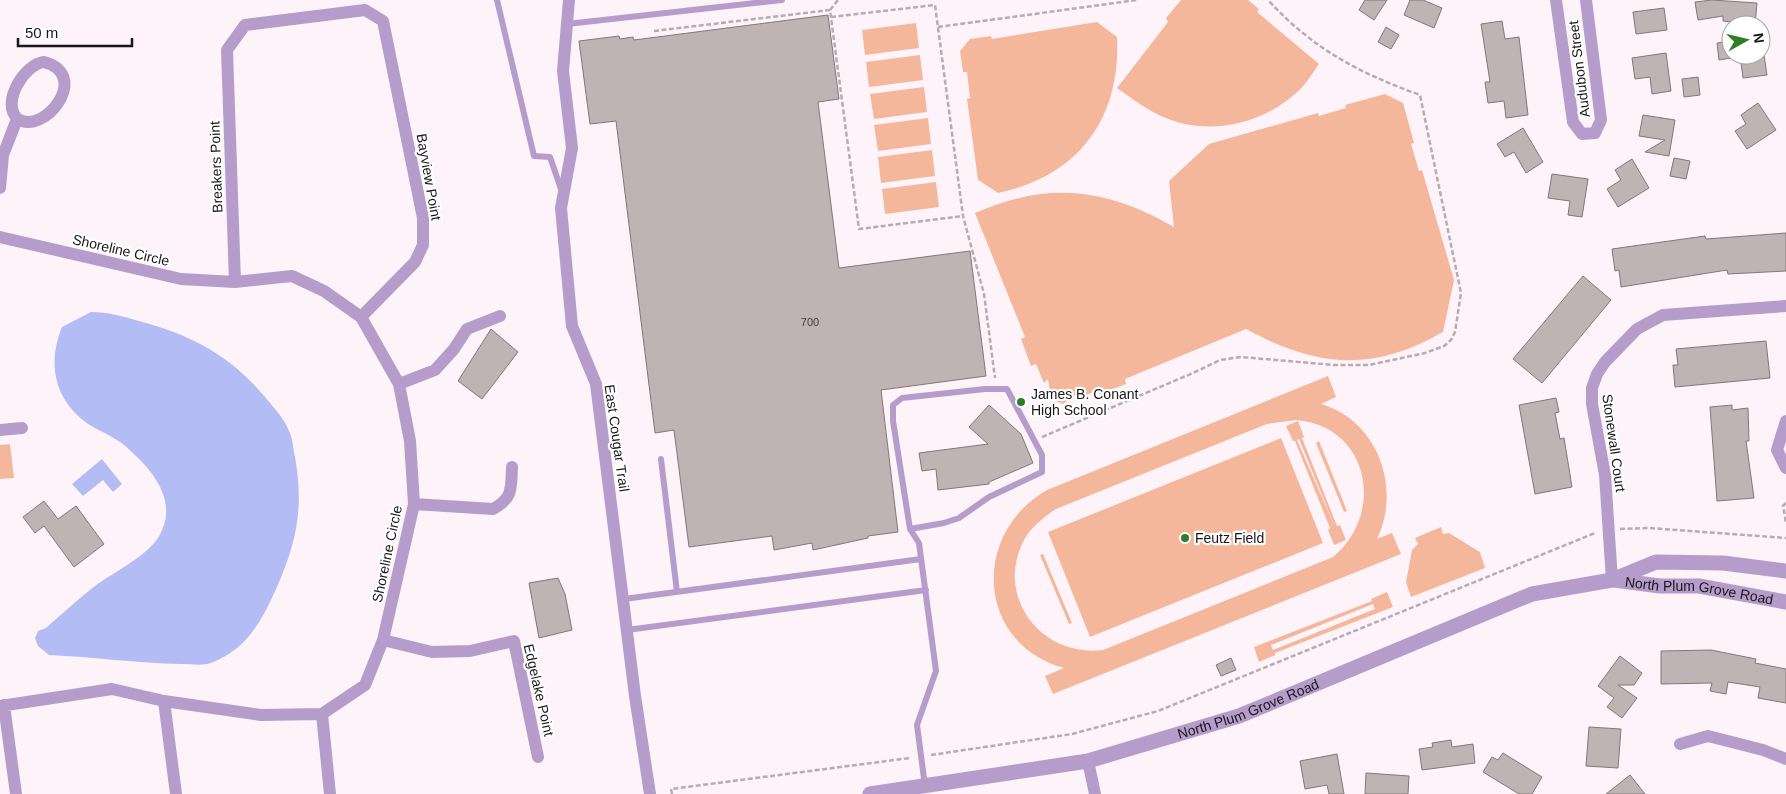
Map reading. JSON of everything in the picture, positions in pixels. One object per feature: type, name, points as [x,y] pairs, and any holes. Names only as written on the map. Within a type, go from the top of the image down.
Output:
[{"type":"street","name":"East Cougar Trail","points":[[569,0],[563,71],[572,148],[561,208],[572,326],[596,384],[650,794]]},
{"type":"street","name":"Audubon Street","points":[[1556,0],[1573,122],[1582,134],[1595,133],[1602,120],[1586,0]]},
{"type":"street","name":"Breakers Point","points":[[235,282],[227,50],[245,25],[365,10],[383,21]]},
{"type":"street","name":"Bayview Point","points":[[361,317],[415,262],[423,245],[424,218],[383,21]]},
{"type":"street","points":[[35,63],[53,64],[62,72],[65,79],[62,98],[44,117],[26,122],[17,119],[10,110],[9,99],[12,88],[35,63]]},
{"type":"street","points":[[0,188],[4,155],[17,119]]},
{"type":"street","name":"Shoreline Circle","points":[[0,237],[181,279],[235,282],[292,276],[324,291],[361,317],[399,384],[410,440],[414,504],[384,640],[365,685],[322,714]]},
{"type":"street","name":"Stonewall Court","points":[[1612,580],[1605,475],[1592,404],[1592,388],[1605,362],[1637,329],[1664,315],[1786,306]]},
{"type":"street","points":[[399,384],[435,370],[454,349],[467,329],[500,316]]},
{"type":"street","points":[[1786,420],[1777,450],[1786,468]]},
{"type":"street","points":[[0,430],[22,428]]},
{"type":"street","points":[[414,504],[493,510],[504,503],[511,492],[512,467]]},
{"type":"street","name":"North Plum Grove Road","points":[[870,794],[1088,761],[1239,716],[1532,594],[1612,580],[1656,562],[1723,563],[1786,571]]},
{"type":"street","name":"North Plum Grove Road","points":[[1612,580],[1660,586],[1699,586],[1786,602]]},
{"type":"street","name":"Edgelake Point","points":[[384,640],[432,652],[470,651],[514,641],[538,757]]},
{"type":"street","points":[[16,794],[2,705],[112,689],[164,701],[261,715],[322,714],[330,794]]},
{"type":"street","points":[[164,701],[176,794]]},
{"type":"street","points":[[1680,744],[1708,736],[1763,750],[1786,759]]},
{"type":"street","points":[[1088,761],[1095,794]]},
{"type":"lane","points":[[497,0],[534,156],[550,157],[564,195]]},
{"type":"lane","points":[[566,24],[782,0]]},
{"type":"lane","points":[[910,528],[944,523],[959,518],[989,498],[1042,472],[1042,455],[1007,389],[902,398],[894,405],[893,421],[910,528],[919,543],[922,559],[936,671],[918,725],[925,786]]},
{"type":"lane","points":[[661,459],[677,592]]},
{"type":"lane","points":[[624,598],[922,559]]},
{"type":"lane","points":[[628,630],[926,590]]},
{"type":"path","points":[[654,31],[830,10],[838,0]]},
{"type":"path","points":[[938,28],[1137,0]]},
{"type":"path","points":[[1034,439],[1055,433],[1220,360],[1241,358],[1334,365],[1369,365],[1425,353],[1444,346],[1451,340],[1457,323],[1461,293],[1420,95],[1370,76],[1321,48],[1283,17],[1268,0]]},
{"type":"path","points":[[831,17],[935,4],[963,216],[984,294],[996,389]]},
{"type":"path","points":[[830,10],[859,229],[963,216]]},
{"type":"path","points":[[1786,503],[1782,506],[1786,523]]},
{"type":"path","points":[[672,794],[671,789],[1072,734],[1158,711],[1539,557],[1585,536],[1610,530],[1649,528],[1786,538]]},
{"type":"shaded area","points":[[1181,0],[1248,0],[1259,9],[1257,12],[1319,64],[1305,84],[1295,94],[1281,105],[1248,121],[1230,125],[1194,126],[1176,122],[1159,115],[1117,88],[1168,22],[1166,18]]},
{"type":"shaded area","points":[[1097,22],[1117,37],[1116,66],[1111,93],[1102,117],[1089,139],[1072,158],[1051,173],[1027,185],[998,193],[978,180],[967,99],[970,98],[967,72],[963,72],[960,51],[970,39],[991,36],[992,39]]},
{"type":"shaded area","points":[[916,23],[919,48],[865,55],[862,30]]},
{"type":"shaded area","points":[[920,55],[923,80],[869,87],[866,62]]},
{"type":"shaded area","points":[[924,87],[927,112],[874,119],[870,94]]},
{"type":"shaded area","points":[[1385,94],[1403,103],[1414,143],[1411,144],[1419,171],[1422,170],[1454,280],[1443,332],[1417,345],[1392,354],[1368,359],[1344,360],[1296,351],[1246,329],[1125,379],[1126,384],[1100,394],[1098,390],[1079,398],[1079,392],[1063,404],[1051,399],[1048,379],[1044,383],[1036,364],[1031,366],[1021,339],[1025,337],[975,213],[1027,196],[1076,193],[1124,204],[1174,227],[1169,181],[1209,144],[1318,113],[1319,116],[1346,108],[1345,105]]},
{"type":"shaded area","points":[[928,118],[931,144],[878,151],[874,125]]},
{"type":"shaded area","points":[[932,150],[935,176],[881,183],[878,157]]},
{"type":"shaded area","points":[[936,182],[939,207],[885,214],[882,189]]},
{"type":"shaded area","points":[[1328,376],[1336,397],[1321,404],[1341,412],[1357,425],[1370,440],[1379,458],[1385,478],[1387,498],[1384,519],[1377,539],[1392,533],[1401,554],[1053,694],[1045,676],[1064,668],[1035,655],[1014,636],[1000,612],[994,586],[996,559],[1005,533],[1022,509],[1047,490]],"holes":[[[1296,420],[1321,426],[1340,438],[1354,454],[1362,474],[1364,496],[1360,518],[1350,539],[1333,557],[1103,650],[1081,650],[1061,644],[1043,634],[1029,619],[1020,602],[1015,582],[1016,561],[1024,540],[1030,531],[1056,509],[1267,424]]]},
{"type":"shaded area","points":[[1298,421],[1304,437],[1302,438],[1337,526],[1340,525],[1346,540],[1334,545],[1328,530],[1330,528],[1295,441],[1293,441],[1286,426]],"holes":[[[1299,439],[1335,527],[1297,440]]]},
{"type":"shaded area","name":"Feutz Field","points":[[1281,438],[1323,543],[1090,637],[1048,532]]},
{"type":"shaded area","points":[[1319,441],[1347,511],[1344,512],[1316,443]]},
{"type":"shaded area","points":[[10,444],[14,478],[0,479],[0,445]]},
{"type":"shaded area","points":[[1441,527],[1443,534],[1449,533],[1480,552],[1485,568],[1411,597],[1406,582],[1412,550],[1418,544],[1415,538]]},
{"type":"shaded area","points":[[1043,554],[1072,623],[1069,624],[1040,555]]},
{"type":"shaded area","points":[[1387,592],[1393,607],[1275,653],[1275,655],[1259,662],[1254,647],[1372,601],[1371,599]],"holes":[[[1373,604],[1375,609],[1273,650],[1271,645]]]},
{"type":"water","points":[[91,312],[127,317],[176,333],[208,348],[238,369],[252,382],[278,413],[290,434],[298,475],[299,492],[297,524],[289,556],[271,601],[259,623],[234,650],[211,663],[201,665],[49,655],[38,646],[35,638],[38,631],[46,628],[95,586],[145,552],[158,538],[164,524],[166,511],[164,498],[160,486],[153,475],[124,445],[88,424],[67,404],[61,392],[57,380],[55,354],[62,327]]},
{"type":"water","points":[[102,459],[122,484],[113,492],[103,480],[83,496],[72,484]]},
{"type":"building","points":[[1365,0],[1387,0],[1374,20],[1359,10]]},
{"type":"building","points":[[1410,0],[1423,0],[1442,8],[1434,28],[1404,15]]},
{"type":"building","points":[[1712,0],[1757,3],[1756,15],[1721,15],[1698,20],[1695,2]]},
{"type":"building","points":[[1664,8],[1667,30],[1636,34],[1633,12]]},
{"type":"building","points":[[828,15],[839,99],[818,102],[839,268],[970,251],[986,376],[881,390],[898,532],[868,536],[868,538],[813,550],[812,543],[774,550],[772,536],[689,547],[674,430],[655,433],[616,121],[590,124],[579,41],[619,36],[620,39],[633,37],[634,40]]},
{"type":"building","points":[[1502,21],[1505,39],[1519,37],[1528,115],[1506,118],[1504,101],[1488,103],[1485,82],[1490,82],[1481,24]]},
{"type":"building","points":[[1386,27],[1399,35],[1391,49],[1378,42]]},
{"type":"building","points":[[1721,42],[1721,60],[1719,60],[1717,43]]},
{"type":"building","points":[[1666,53],[1671,91],[1652,94],[1650,77],[1635,79],[1632,58]]},
{"type":"building","points":[[1741,65],[1766,65],[1767,75],[1743,78]]},
{"type":"building","points":[[1698,77],[1700,95],[1684,97],[1682,79]]},
{"type":"building","points":[[1758,103],[1776,130],[1747,149],[1735,131],[1746,124],[1741,115]]},
{"type":"building","points":[[1643,115],[1675,120],[1669,156],[1645,152],[1665,140],[1639,136]]},
{"type":"building","points":[[1523,128],[1543,162],[1526,173],[1514,152],[1505,157],[1497,144]]},
{"type":"building","points":[[1674,158],[1690,161],[1686,179],[1670,176]]},
{"type":"building","points":[[1632,159],[1649,188],[1618,207],[1607,189],[1621,180],[1615,170]]},
{"type":"building","points":[[1552,174],[1588,179],[1582,217],[1568,215],[1570,201],[1548,198]]},
{"type":"building","points":[[1786,233],[1786,271],[1728,274],[1727,270],[1621,287],[1619,270],[1615,271],[1612,249],[1705,236],[1706,239]]},
{"type":"building","points":[[1583,276],[1611,300],[1542,383],[1513,359]]},
{"type":"building","points":[[491,329],[518,352],[482,399],[458,381]]},
{"type":"building","points":[[1766,341],[1770,378],[1675,387],[1673,365],[1678,365],[1676,349]]},
{"type":"building","points":[[1556,398],[1559,412],[1555,413],[1560,439],[1564,438],[1572,487],[1535,494],[1519,405]]},
{"type":"building","points":[[989,405],[1021,434],[1033,463],[989,482],[989,484],[938,490],[936,469],[922,471],[919,453],[988,444],[969,427]]},
{"type":"building","points":[[1732,405],[1732,410],[1748,408],[1749,441],[1746,441],[1754,498],[1717,501],[1710,407]]},
{"type":"building","points":[[44,501],[58,519],[76,506],[104,544],[74,567],[44,526],[35,533],[23,517]]},
{"type":"building","points":[[558,578],[565,594],[572,630],[539,638],[529,583]]},
{"type":"building","points":[[1711,650],[1756,659],[1755,663],[1786,669],[1786,703],[1758,698],[1760,687],[1728,682],[1726,694],[1710,691],[1712,683],[1661,684],[1661,651]]},
{"type":"building","points":[[1620,656],[1642,673],[1634,685],[1618,685],[1637,698],[1622,718],[1607,707],[1614,698],[1598,686]]},
{"type":"building","points":[[1231,658],[1236,670],[1221,676],[1216,665]]},
{"type":"building","points":[[1589,727],[1621,729],[1618,768],[1586,766]]},
{"type":"building","points":[[1451,740],[1452,747],[1473,744],[1475,763],[1422,770],[1419,749],[1433,747],[1432,743]]},
{"type":"building","points":[[1503,753],[1542,777],[1532,794],[1519,794],[1483,772],[1492,757],[1498,760]]},
{"type":"building","points":[[1337,754],[1344,794],[1329,794],[1327,785],[1305,789],[1300,761]]},
{"type":"building","points":[[1366,773],[1409,776],[1408,794],[1365,794]]},
{"type":"building","points":[[1630,775],[1645,794],[1606,794]]},
{"type":"place","name":"James B. Conant High School","points":[[1021,402]]},
{"type":"place","name":"Feutz Field","points":[[1185,538]]}]
